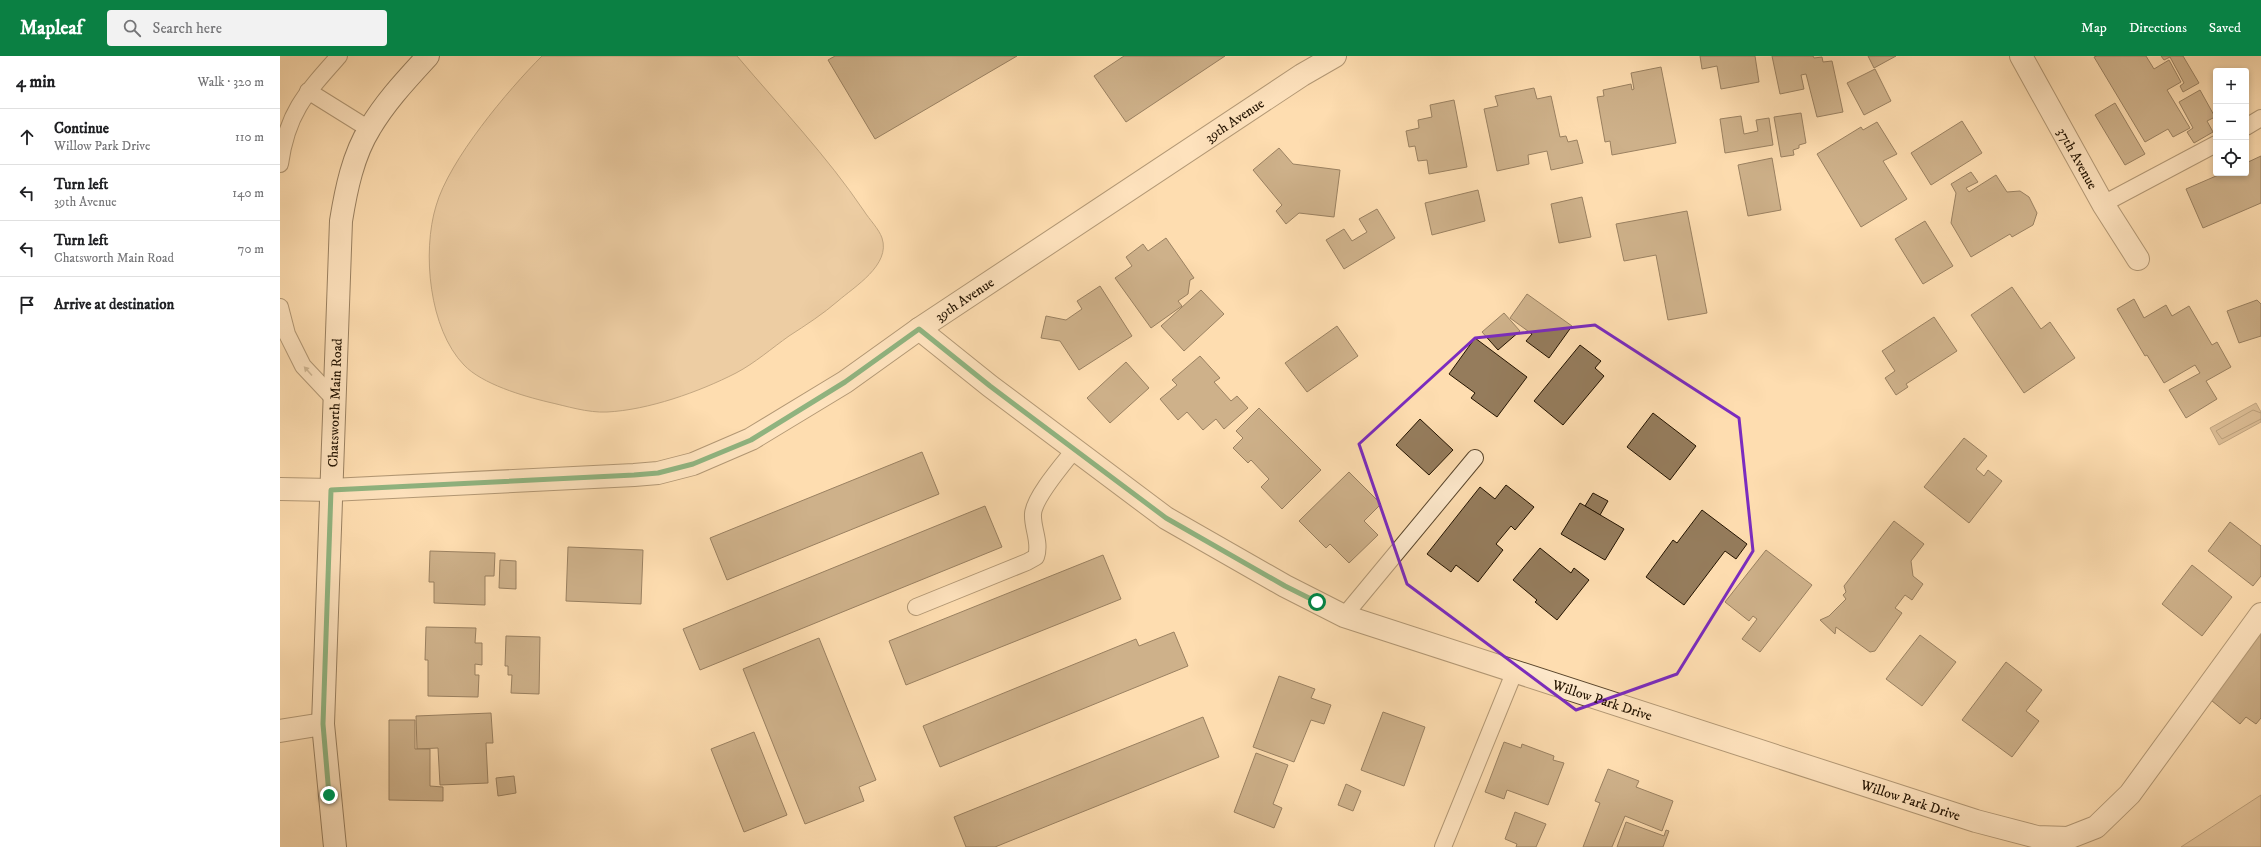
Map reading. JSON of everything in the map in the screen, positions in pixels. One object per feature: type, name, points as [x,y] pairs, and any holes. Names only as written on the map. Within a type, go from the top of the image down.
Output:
[{"type":"street","name":"Chatsworth Main Road","points":[[335,847],[323,724],[341,221],[351,175],[370,129],[397,90],[428,56]]},
{"type":"street","name":"39th Avenue","points":[[280,489],[331,490],[634,475],[658,473],[693,464],[751,440],[845,382],[919,329],[1302,75],[1335,56]]},
{"type":"street","name":"37th Avenue","points":[[2021,56],[2103,204],[2138,259]]},
{"type":"street","name":"Willow Park Drive","points":[[919,329],[990,386],[1166,518],[1279,583],[1344,616],[1514,673],[1976,820],[2037,837],[2068,838],[2096,827],[2130,794],[2261,614]]},
{"type":"street","points":[[280,731],[323,724]]},
{"type":"lane","points":[[280,164],[288,125],[308,91],[339,56]]},
{"type":"lane","points":[[308,91],[370,129]]},
{"type":"lane","points":[[2249,125],[2261,118]]},
{"type":"lane","points":[[2103,204],[2213,146]]},
{"type":"lane","points":[[280,307],[287,334],[303,366],[334,400]]},
{"type":"lane","points":[[916,607],[1036,557],[1038,546],[1033,516],[1034,509],[1038,499],[1075,449]]},
{"type":"lane","points":[[1344,616],[1474,458]]},
{"type":"lane","points":[[1443,847],[1514,673]]},
{"type":"highlighted area","points":[[1595,325],[1739,418],[1753,551],[1677,674],[1576,710],[1407,584],[1359,444],[1475,338]]},
{"type":"shaded area","points":[[542,56],[737,56],[819,151],[879,231],[882,238],[883,248],[881,257],[876,266],[861,282],[808,324],[743,369],[706,387],[656,404],[623,411],[600,412],[585,410],[527,396],[503,388],[481,378],[464,365],[452,350],[436,311],[429,267],[432,225],[436,206],[443,188],[466,147],[497,106]]},
{"type":"shaded area","points":[[2261,795],[2261,847],[2181,847]]},
{"type":"water","points":[[2256,403],[2261,412],[2261,422],[2219,445],[2210,428]]},
{"type":"building","points":[[835,56],[1017,56],[875,139],[828,60]]},
{"type":"building","points":[[1124,56],[1225,56],[1126,122],[1094,76]]},
{"type":"building","points":[[1700,56],[1755,56],[1759,82],[1721,89],[1717,66],[1702,69]]},
{"type":"building","points":[[1772,56],[1813,56],[1814,58],[1822,57],[1823,62],[1832,61],[1843,112],[1817,117],[1806,74],[1801,75],[1804,89],[1780,94]]},
{"type":"building","points":[[1868,56],[1896,56],[1874,68]]},
{"type":"building","points":[[2146,56],[2154,69],[2169,60],[2181,82],[2167,90],[2190,128],[2173,137],[2168,129],[2145,142],[2094,57]]},
{"type":"building","points":[[2161,56],[2183,56],[2199,83],[2183,92],[2180,86],[2184,83],[2170,57],[2164,60]]},
{"type":"building","points":[[1661,67],[1676,143],[1612,155],[1610,141],[1605,142],[1597,97],[1604,96],[1603,90],[1631,84],[1632,90],[1634,89],[1631,73]]},
{"type":"building","points":[[1875,69],[1891,101],[1864,115],[1847,83]]},
{"type":"building","points":[[1534,88],[1537,99],[1551,96],[1560,137],[1566,136],[1568,142],[1577,140],[1583,163],[1551,170],[1547,151],[1528,155],[1529,164],[1497,171],[1484,109],[1498,106],[1495,96]]},
{"type":"building","points":[[2200,90],[2213,113],[2213,118],[2207,121],[2213,132],[2194,143],[2187,132],[2193,128],[2179,102]]},
{"type":"building","points":[[1454,100],[1467,167],[1429,174],[1427,160],[1418,161],[1415,146],[1409,147],[1406,131],[1419,128],[1418,120],[1432,117],[1430,105]]},
{"type":"building","points":[[2115,103],[2145,154],[2125,165],[2095,115]]},
{"type":"building","points":[[1801,113],[1806,143],[1799,145],[1799,148],[1793,150],[1794,155],[1781,157],[1774,117]]},
{"type":"building","points":[[1741,116],[1744,134],[1758,131],[1756,120],[1769,118],[1773,145],[1725,153],[1720,119]]},
{"type":"building","points":[[1962,121],[1982,153],[1931,185],[1911,153]]},
{"type":"building","points":[[1877,122],[1897,154],[1883,161],[1907,199],[1861,227],[1817,154],[1861,127],[1863,130]]},
{"type":"building","points":[[1279,148],[1293,164],[1340,170],[1334,217],[1299,213],[1286,224],[1276,211],[1282,205],[1253,170]]},
{"type":"building","points":[[2261,156],[2261,203],[2203,228],[2186,189],[2216,176],[2249,176],[2249,162]]},
{"type":"building","points":[[1772,158],[1781,210],[1748,216],[1738,165]]},
{"type":"building","points":[[1971,172],[1978,182],[1966,188],[1969,192],[1996,175],[2007,192],[2020,191],[2029,197],[2037,213],[2033,225],[2012,237],[2010,234],[1971,257],[1951,223],[1956,193],[1951,184]]},
{"type":"building","points":[[1478,190],[1485,221],[1432,235],[1425,203]]},
{"type":"building","points":[[1582,197],[1591,237],[1559,243],[1551,204]]},
{"type":"building","points":[[1377,209],[1395,238],[1344,269],[1326,240],[1344,229],[1352,241],[1367,232],[1359,219]]},
{"type":"building","points":[[1687,211],[1707,313],[1668,320],[1656,255],[1624,261],[1616,224]]},
{"type":"building","points":[[1925,221],[1953,266],[1923,284],[1895,239]]},
{"type":"building","points":[[1166,238],[1194,278],[1190,280],[1188,294],[1178,301],[1182,306],[1151,328],[1115,278],[1132,266],[1126,257],[1143,244],[1148,251]]},
{"type":"building","points":[[1100,286],[1132,336],[1079,370],[1060,341],[1041,338],[1046,316],[1066,320],[1082,309],[1077,301]]},
{"type":"building","points":[[2012,287],[2041,329],[2050,322],[2075,358],[2024,393],[1971,315]]},
{"type":"building","points":[[1201,290],[1224,314],[1184,351],[1161,326]]},
{"type":"building","points":[[1527,294],[1572,326],[1549,358],[1526,341],[1532,334],[1510,318]]},
{"type":"building","points":[[2134,299],[2144,318],[2166,305],[2172,316],[2189,306],[2212,345],[2217,342],[2231,367],[2206,381],[2217,399],[2186,418],[2169,390],[2200,373],[2195,365],[2164,383],[2147,355],[2145,356],[2117,309]]},
{"type":"building","points":[[2257,300],[2261,304],[2261,336],[2239,343],[2227,311]]},
{"type":"building","points":[[1504,313],[1520,331],[1498,350],[1482,332]]},
{"type":"building","points":[[1934,317],[1957,351],[1906,384],[1908,387],[1896,395],[1885,378],[1895,371],[1882,351]]},
{"type":"building","points":[[1337,326],[1358,356],[1307,392],[1285,363]]},
{"type":"building","points":[[1475,338],[1527,377],[1497,417],[1471,398],[1475,393],[1449,374]]},
{"type":"building","points":[[1580,345],[1601,361],[1595,368],[1604,376],[1563,425],[1534,401]]},
{"type":"building","points":[[1200,356],[1220,378],[1214,382],[1231,401],[1237,396],[1248,408],[1224,429],[1216,419],[1203,430],[1187,412],[1178,420],[1160,399],[1177,385],[1172,380]]},
{"type":"building","points":[[1126,362],[1149,388],[1110,423],[1087,398]]},
{"type":"building","points":[[1259,408],[1321,470],[1282,509],[1261,487],[1269,479],[1251,460],[1248,463],[1233,448],[1243,438],[1236,431]]},
{"type":"building","points":[[1653,413],[1696,446],[1670,480],[1627,447]]},
{"type":"building","points":[[1420,419],[1453,450],[1429,475],[1396,445]]},
{"type":"building","points":[[1964,438],[1987,456],[1976,469],[1984,476],[1988,470],[2002,481],[1969,523],[1924,487]]},
{"type":"building","points":[[922,452],[939,494],[727,580],[710,538]]},
{"type":"building","points":[[1349,472],[1381,504],[1364,521],[1378,535],[1349,563],[1330,544],[1326,548],[1299,521]]},
{"type":"building","points":[[1506,485],[1534,507],[1515,530],[1511,526],[1496,544],[1503,550],[1478,582],[1456,565],[1451,572],[1427,554],[1480,487],[1495,499]]},
{"type":"building","points":[[1593,493],[1608,501],[1600,515],[1585,506]]},
{"type":"building","points":[[1580,503],[1624,529],[1605,560],[1561,534]]},
{"type":"building","points":[[985,506],[1002,547],[700,670],[683,629]]},
{"type":"building","points":[[1702,510],[1747,544],[1736,559],[1725,551],[1684,605],[1646,577],[1673,540],[1677,543]]},
{"type":"building","points":[[1894,521],[1924,544],[1911,561],[1913,576],[1923,584],[1912,600],[1905,595],[1895,608],[1902,613],[1875,651],[1870,652],[1836,627],[1835,634],[1820,620],[1829,616],[1846,599],[1843,595],[1846,592],[1844,586]]},
{"type":"building","points":[[2230,522],[2261,546],[2261,576],[2253,586],[2208,551]]},
{"type":"building","points":[[568,547],[643,550],[641,604],[566,601]]},
{"type":"building","points":[[1540,548],[1571,573],[1574,568],[1589,580],[1557,620],[1535,602],[1537,600],[1513,580]]},
{"type":"building","points":[[1766,550],[1812,585],[1760,652],[1742,639],[1757,619],[1753,616],[1749,621],[1725,602]]},
{"type":"building","points":[[430,551],[495,553],[494,576],[485,576],[485,605],[434,603],[434,582],[429,582]]},
{"type":"building","points":[[1103,555],[1121,599],[906,685],[889,641]]},
{"type":"building","points":[[500,560],[516,561],[516,589],[499,588]]},
{"type":"building","points":[[2192,565],[2232,597],[2202,636],[2162,604]]},
{"type":"building","points":[[426,627],[476,628],[475,643],[482,643],[482,665],[475,664],[475,675],[479,675],[478,697],[428,696],[428,660],[425,660]]},
{"type":"building","points":[[1174,632],[1188,666],[940,767],[923,726],[1136,639],[1139,646]]},
{"type":"building","points":[[2257,632],[2261,634],[2261,718],[2256,724],[2246,717],[2240,724],[2206,696]]},
{"type":"building","points":[[1920,635],[1956,662],[1922,706],[1886,679]]},
{"type":"building","points":[[506,636],[540,637],[539,694],[511,693],[512,675],[508,675],[508,666],[505,666]]},
{"type":"building","points":[[819,638],[876,780],[859,787],[864,801],[805,824],[743,669]]},
{"type":"building","points":[[2006,662],[2042,690],[2026,711],[2039,721],[2012,757],[1962,720]]},
{"type":"building","points":[[1279,676],[1315,689],[1311,698],[1331,705],[1324,724],[1311,720],[1294,762],[1253,747]]},
{"type":"building","points":[[1383,712],[1425,727],[1404,786],[1361,770]]},
{"type":"building","points":[[491,713],[493,743],[486,743],[488,783],[440,785],[438,748],[417,749],[416,716]]},
{"type":"building","points":[[1203,717],[1219,757],[995,847],[966,847],[954,817]]},
{"type":"building","points":[[389,720],[415,720],[415,749],[430,749],[430,786],[443,787],[443,801],[389,800]]},
{"type":"building","points":[[754,732],[787,815],[744,832],[711,749]]},
{"type":"building","points":[[1504,742],[1521,748],[1522,744],[1554,756],[1553,760],[1564,763],[1548,805],[1507,790],[1504,799],[1485,792]]},
{"type":"building","points":[[1256,753],[1288,765],[1273,804],[1282,808],[1274,828],[1234,812]]},
{"type":"building","points":[[1608,769],[1639,781],[1636,787],[1673,801],[1662,831],[1625,816],[1612,847],[1583,847],[1600,803],[1595,801]]},
{"type":"building","points":[[514,776],[516,793],[498,796],[496,778]]},
{"type":"building","points":[[1346,784],[1361,791],[1353,811],[1338,805]]},
{"type":"building","points":[[1515,812],[1546,824],[1536,847],[1516,847],[1517,844],[1505,839]]},
{"type":"building","points":[[1626,822],[1664,836],[1666,830],[1669,831],[1663,847],[1617,847]]},
{"type":"route","points":[[329,795],[323,724],[331,490],[634,475],[658,473],[693,464],[718,456],[751,440],[845,382],[919,329],[990,386],[1166,518],[1222,551],[1317,602]]}]
